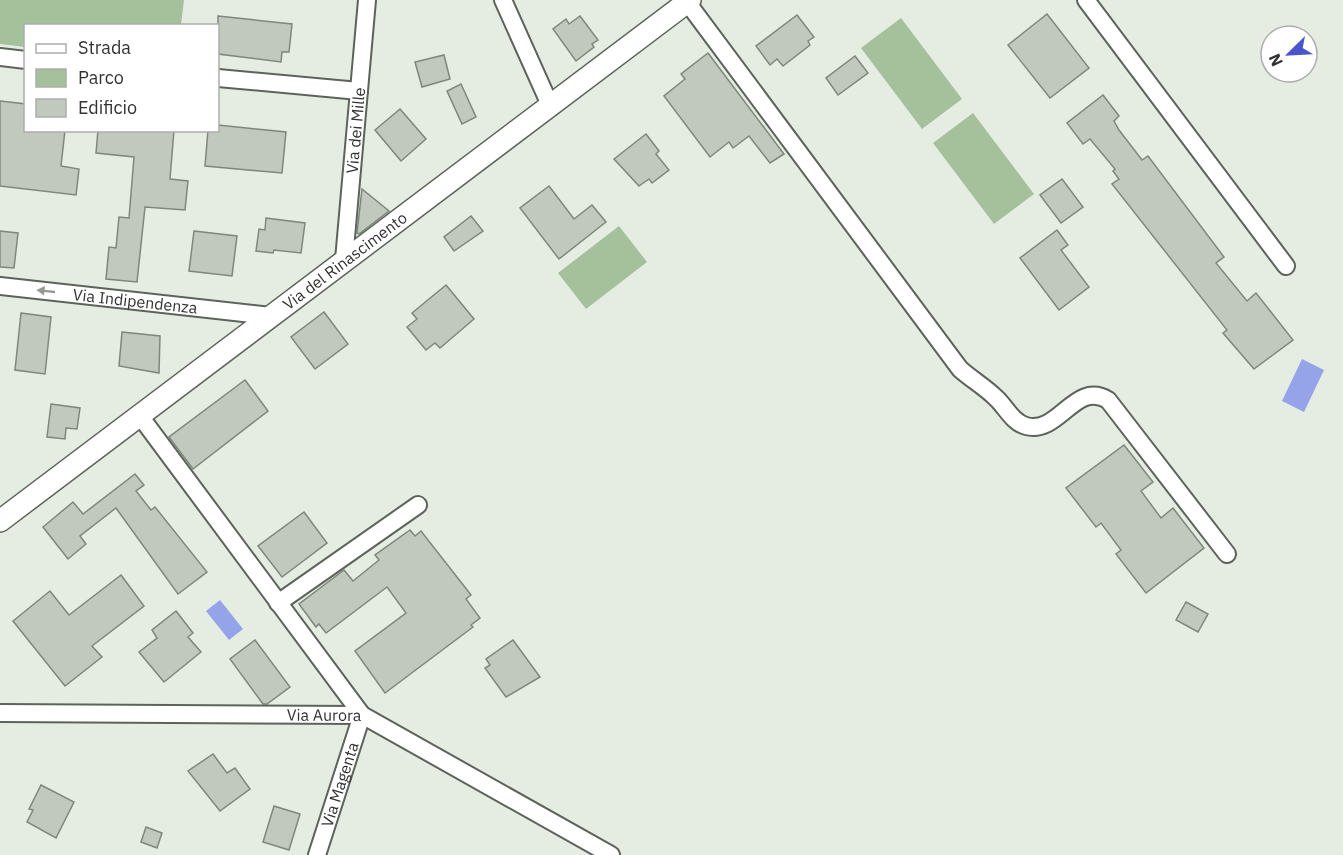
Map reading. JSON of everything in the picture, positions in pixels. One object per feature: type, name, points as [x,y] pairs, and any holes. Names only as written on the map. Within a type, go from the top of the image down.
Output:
[{"type":"street","name":"Via dei Mille","points":[[344,260],[367,0]]},
{"type":"street","points":[[503,0],[550,105]]},
{"type":"street","points":[[1086,0],[1286,266]]},
{"type":"street","points":[[688,1],[960,369],[996,398],[1015,420],[1027,426],[1045,425],[1076,402],[1091,395],[1108,400],[1227,554]]},
{"type":"street","name":"Via del Rinascimento","points":[[5,513],[140,416],[688,1]]},
{"type":"street","points":[[0,57],[24,60]]},
{"type":"street","points":[[219,78],[359,91]]},
{"type":"street","name":"Via Indipendenza","points":[[0,286],[271,316]]},
{"type":"street","points":[[140,416],[362,715]]},
{"type":"street","points":[[278,603],[418,505]]},
{"type":"street","name":"Via Aurora","points":[[0,713],[362,715],[611,855]]},
{"type":"street","name":"Via Magenta","points":[[317,855],[362,715]]},
{"type":"green space","points":[[0,0],[184,0],[181,24],[24,24],[24,47],[0,44]]},
{"type":"green space","points":[[901,18],[962,99],[922,129],[861,48]]},
{"type":"green space","points":[[973,113],[1034,194],[994,224],[933,143]]},
{"type":"green space","points":[[619,226],[647,262],[586,309],[558,273]]},
{"type":"water","points":[[1302,359],[1324,370],[1304,412],[1282,401]]},
{"type":"water","points":[[220,600],[243,629],[229,640],[206,611]]},
{"type":"building","points":[[1047,14],[1089,68],[1050,98],[1008,45]]},
{"type":"building","points":[[797,15],[814,37],[808,41],[810,45],[783,66],[777,59],[770,65],[756,46]]},
{"type":"building","points":[[218,16],[292,24],[289,52],[282,52],[281,62],[219,54]]},
{"type":"building","points":[[580,16],[598,40],[592,44],[594,47],[576,61],[553,29],[566,19],[569,24]]},
{"type":"building","points":[[708,53],[784,154],[770,163],[749,136],[733,148],[729,142],[710,157],[664,96],[685,79],[681,74]]},
{"type":"building","points":[[444,55],[450,79],[422,87],[415,62]]},
{"type":"building","points":[[855,56],[868,73],[838,95],[826,78]]},
{"type":"building","points":[[461,84],[476,117],[462,124],[447,91]]},
{"type":"building","points":[[1103,95],[1119,116],[1114,121],[1119,130],[1142,160],[1148,156],[1224,257],[1216,263],[1247,301],[1256,293],[1293,340],[1254,369],[1223,333],[1227,330],[1112,184],[1119,179],[1113,171],[1115,169],[1090,139],[1083,144],[1067,123]]},
{"type":"building","points":[[0,101],[24,104],[24,132],[65,132],[61,166],[79,169],[76,195],[0,186]]},
{"type":"building","points":[[400,109],[426,139],[401,161],[375,130]]},
{"type":"building","points":[[219,125],[286,132],[282,173],[205,166],[208,132],[219,132]]},
{"type":"building","points":[[98,132],[174,132],[170,179],[188,181],[185,210],[145,207],[137,282],[106,279],[109,247],[116,248],[119,217],[129,218],[134,157],[96,153]]},
{"type":"building","points":[[646,134],[659,151],[656,154],[669,170],[652,183],[649,179],[639,186],[614,159]]},
{"type":"building","points":[[1062,179],[1083,207],[1061,223],[1040,195]]},
{"type":"building","points":[[549,186],[574,219],[592,205],[606,222],[559,259],[520,208]]},
{"type":"building","points":[[362,189],[389,211],[359,234],[357,233]]},
{"type":"building","points":[[471,216],[483,231],[454,251],[444,237]]},
{"type":"building","points":[[266,218],[305,223],[301,253],[256,251],[259,229],[265,230]]},
{"type":"building","points":[[1057,230],[1068,245],[1061,250],[1089,287],[1059,310],[1020,258]]},
{"type":"building","points":[[0,231],[18,233],[14,268],[0,267]]},
{"type":"building","points":[[194,231],[237,236],[232,276],[189,271]]},
{"type":"building","points":[[446,285],[474,319],[440,348],[435,343],[426,350],[407,327],[417,319],[412,313]]},
{"type":"building","points":[[324,312],[348,344],[315,369],[291,337]]},
{"type":"building","points":[[21,313],[51,317],[45,374],[15,370]]},
{"type":"building","points":[[122,332],[160,336],[159,373],[119,366]]},
{"type":"building","points":[[245,380],[268,411],[193,469],[169,437]]},
{"type":"building","points":[[51,404],[80,408],[77,429],[66,428],[65,439],[47,437]]},
{"type":"building","points":[[1124,445],[1153,482],[1141,491],[1161,518],[1173,508],[1204,548],[1146,593],[1116,554],[1121,550],[1101,523],[1096,527],[1066,488]]},
{"type":"building","points":[[135,474],[144,485],[136,491],[151,510],[155,507],[207,572],[178,594],[116,508],[80,536],[86,544],[68,559],[43,527],[73,502],[83,514]]},
{"type":"building","points":[[304,512],[327,543],[282,577],[258,546]]},
{"type":"building","points":[[410,530],[415,536],[421,531],[471,595],[466,599],[480,618],[471,625],[473,627],[385,693],[355,651],[406,613],[387,587],[326,633],[319,624],[316,627],[299,604],[344,570],[353,581],[379,560],[375,555]]},
{"type":"building","points":[[121,575],[144,606],[92,646],[102,657],[65,686],[13,621],[50,591],[69,615]]},
{"type":"building","points":[[1186,602],[1208,614],[1198,632],[1176,620]]},
{"type":"building","points":[[176,611],[193,633],[188,637],[201,652],[164,682],[139,652],[157,638],[152,630]]},
{"type":"building","points":[[255,640],[290,687],[267,704],[263,704],[230,659]]},
{"type":"building","points":[[513,640],[540,677],[506,697],[485,668],[490,665],[486,659]]},
{"type":"building","points":[[213,754],[227,773],[235,768],[250,789],[220,811],[188,771]]},
{"type":"building","points":[[41,785],[74,802],[56,838],[27,822],[33,810],[29,809]]},
{"type":"building","points":[[274,806],[300,814],[289,850],[263,842]]},
{"type":"building","points":[[146,827],[162,833],[157,848],[141,842]]}]
